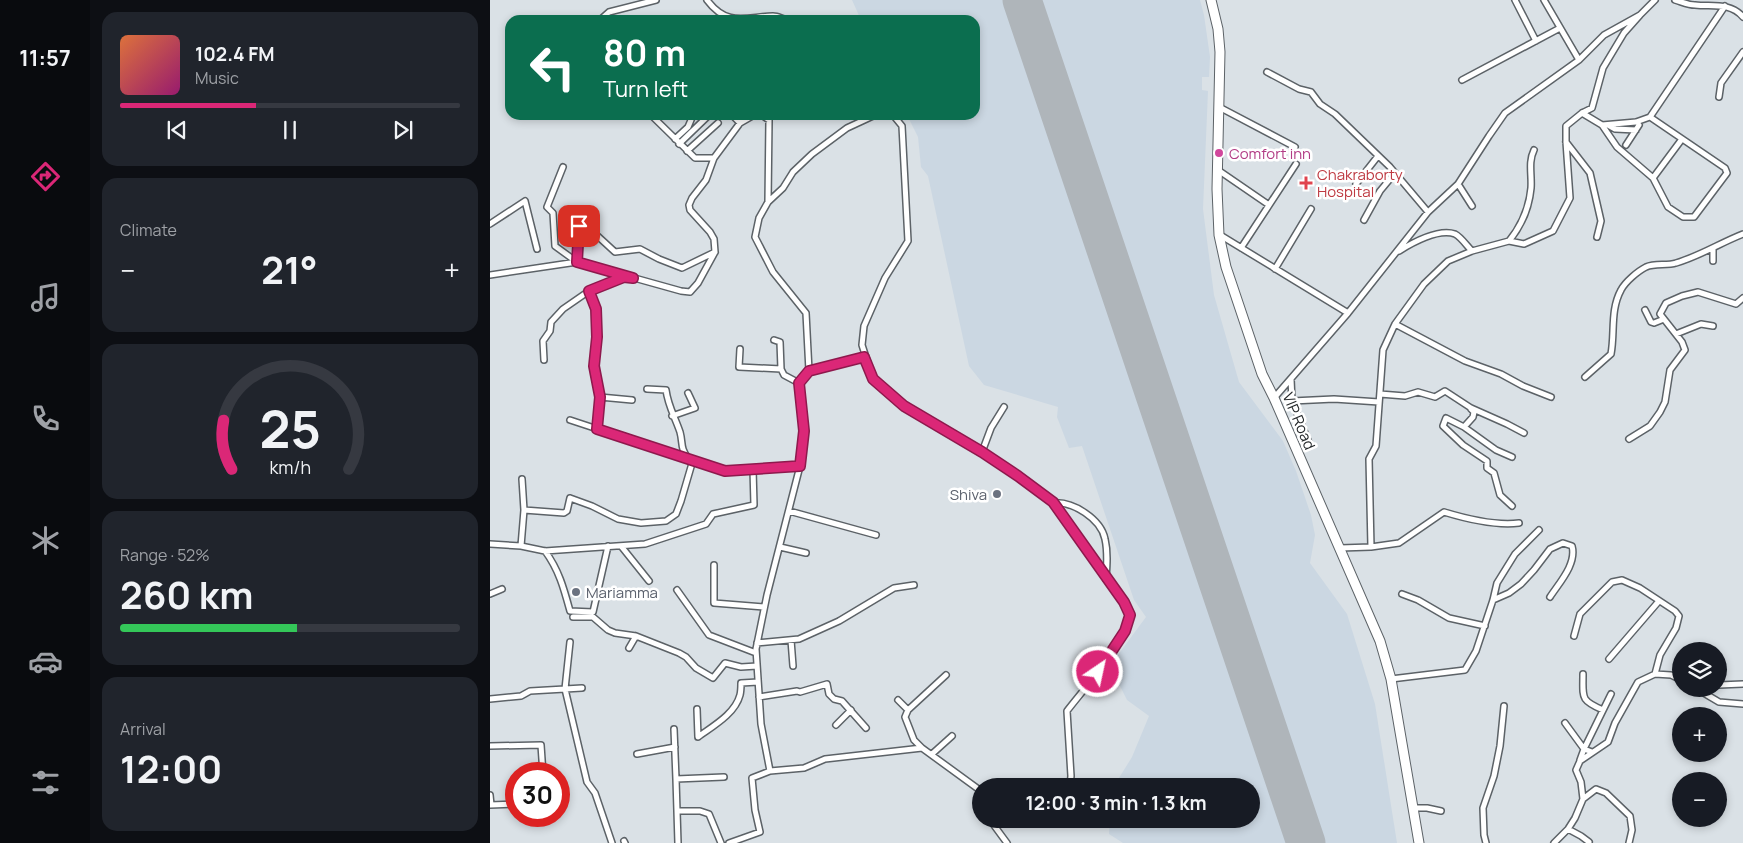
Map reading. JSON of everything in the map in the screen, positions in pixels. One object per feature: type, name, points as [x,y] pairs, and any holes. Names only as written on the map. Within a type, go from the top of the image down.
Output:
[{"type":"highway","name":"VIP Road","points":[[1211,0],[1218,29],[1220,52],[1217,169],[1219,235],[1226,267],[1259,365],[1380,642],[1391,679],[1419,843]]},
{"type":"street","points":[[606,15],[609,12],[656,0]]},
{"type":"street","points":[[707,0],[721,15]]},
{"type":"street","points":[[1515,0],[1536,42]]},
{"type":"street","points":[[1544,0],[1579,60]]},
{"type":"street","points":[[1371,547],[1369,459],[1376,446],[1383,350],[1395,324],[1424,284],[1448,261],[1472,251],[1509,241],[1524,244],[1553,231],[1570,198],[1566,126],[1582,113],[1592,108],[1603,68],[1624,33],[1656,0]]},
{"type":"street","points":[[1676,0],[1694,5],[1725,6],[1739,12],[1743,17]]},
{"type":"street","points":[[1602,125],[1636,122],[1650,117],[1725,6]]},
{"type":"street","points":[[1274,398],[1348,313],[1428,212],[1458,184],[1506,113],[1579,60],[1604,35],[1640,15]]},
{"type":"street","points":[[1462,80],[1560,28]]},
{"type":"street","points":[[1719,97],[1721,83],[1743,52]]},
{"type":"street","points":[[1267,72],[1300,89],[1312,92],[1320,104],[1335,114],[1396,173],[1428,212]]},
{"type":"street","points":[[1218,107],[1294,147]]},
{"type":"street","points":[[1582,113],[1602,125],[1617,148],[1653,178],[1668,207],[1683,217],[1694,217],[1727,173],[1724,168],[1650,117]]},
{"type":"street","points":[[656,120],[695,158],[714,158]]},
{"type":"street","points":[[677,142],[691,120]]},
{"type":"street","points":[[677,142],[703,120]]},
{"type":"street","points":[[737,120],[740,123]]},
{"type":"street","points":[[563,167],[547,207],[553,213],[555,246],[577,262],[690,292],[698,283],[715,252],[714,239],[690,210],[689,205],[706,180],[714,158],[740,123],[745,120]]},
{"type":"street","points":[[768,202],[769,120]]},
{"type":"street","points":[[809,371],[806,313],[773,272],[755,237],[759,218],[768,202],[783,188],[793,172],[812,154],[848,128],[865,120]]},
{"type":"street","points":[[898,120],[902,126],[908,241],[885,278],[864,326],[862,345],[864,357],[873,379],[904,406],[982,452],[1053,502],[1124,602],[1130,615],[1125,631],[1120,639],[1098,672],[1067,711],[1071,778]]},
{"type":"street","points":[[687,151],[718,123]]},
{"type":"street","points":[[1608,125],[1615,129],[1638,127],[1626,145]]},
{"type":"street","points":[[1653,178],[1682,138]]},
{"type":"street","points":[[1566,142],[1590,173],[1601,221],[1597,237]]},
{"type":"street","points":[[1509,241],[1520,227],[1527,210],[1531,188],[1530,157],[1534,150]]},
{"type":"street","points":[[1356,184],[1378,156]]},
{"type":"street","points":[[1241,248],[1296,164]]},
{"type":"street","points":[[1217,169],[1269,205]]},
{"type":"street","points":[[1364,220],[1380,191],[1396,173]]},
{"type":"street","points":[[1458,184],[1472,206]]},
{"type":"street","points":[[490,224],[525,201],[537,249]]},
{"type":"street","points":[[1275,269],[1311,209]]},
{"type":"street","points":[[577,262],[579,227],[591,230],[615,252],[640,249],[682,268],[715,252]]},
{"type":"street","points":[[1396,253],[1420,239],[1444,233],[1455,234],[1472,251]]},
{"type":"street","points":[[1585,377],[1611,354],[1613,313],[1621,289],[1627,283],[1647,267],[1674,264],[1713,249],[1725,241],[1743,234]]},
{"type":"street","points":[[1219,235],[1348,313]]},
{"type":"street","points":[[1713,249],[1713,261]]},
{"type":"street","points":[[490,275],[577,262]]},
{"type":"street","points":[[544,360],[543,341],[550,331],[551,322],[563,309],[589,291],[624,277],[633,278]]},
{"type":"street","points":[[589,291],[596,309],[597,337],[594,366],[600,397],[597,429]]},
{"type":"street","points":[[1629,438],[1650,426],[1660,412],[1665,402],[1670,370],[1685,350],[1682,342],[1660,314],[1666,303],[1698,292],[1736,304],[1743,298]]},
{"type":"street","points":[[1645,310],[1651,322],[1654,323],[1664,318]]},
{"type":"street","points":[[1395,324],[1465,360],[1551,397]]},
{"type":"street","points":[[1676,334],[1702,324],[1713,326]]},
{"type":"street","points":[[774,340],[780,342],[781,369],[784,375],[799,383]]},
{"type":"street","points":[[740,349],[740,367],[781,369]]},
{"type":"street","points":[[770,771],[761,724],[756,654],[764,607],[800,466],[804,431],[799,383],[809,371],[864,357]]},
{"type":"street","points":[[1291,378],[1292,401],[1309,443]]},
{"type":"street","points":[[647,389],[666,390],[672,416],[680,432],[682,451],[690,459]]},
{"type":"street","points":[[1380,394],[1405,396],[1418,392],[1435,397],[1445,391],[1471,408],[1524,433]]},
{"type":"street","points":[[672,416],[695,408],[688,393]]},
{"type":"street","points":[[600,397],[632,400]]},
{"type":"street","points":[[1292,401],[1334,399],[1379,402]]},
{"type":"street","points":[[982,452],[991,428],[1004,408]]},
{"type":"street","points":[[1464,427],[1473,417],[1474,412],[1471,408]]},
{"type":"street","points":[[1512,457],[1496,450],[1464,427],[1446,418],[1443,426],[1487,462],[1487,468],[1494,473],[1500,495],[1512,506]]},
{"type":"street","points":[[570,420],[725,471],[800,466]]},
{"type":"street","points":[[524,510],[564,513],[567,511],[570,498],[618,519],[642,523],[666,521],[676,514],[681,502],[690,459]]},
{"type":"street","points":[[490,544],[522,546],[545,551],[645,544],[667,538],[706,524],[713,514],[754,505],[753,469]]},
{"type":"street","points":[[522,479],[524,510],[522,546]]},
{"type":"street","points":[[1053,502],[1062,502],[1079,508],[1095,521],[1105,536],[1108,558],[1106,578]]},
{"type":"street","points":[[789,511],[876,535]]},
{"type":"street","points":[[1339,548],[1371,547],[1399,543],[1444,512],[1456,516],[1507,524],[1519,523]]},
{"type":"street","points":[[1391,679],[1465,670],[1476,651],[1494,600],[1497,583],[1515,554],[1539,530]]},
{"type":"street","points":[[1494,600],[1509,593],[1521,584],[1550,548],[1563,543],[1572,546],[1574,554],[1568,569],[1550,597]]},
{"type":"street","points":[[545,551],[556,566],[570,611],[593,612],[608,546]]},
{"type":"street","points":[[621,546],[648,581]]},
{"type":"street","points":[[780,547],[806,553]]},
{"type":"street","points":[[714,564],[714,603],[764,607]]},
{"type":"street","points":[[1574,636],[1580,614],[1612,582],[1622,580],[1640,588],[1675,611],[1679,616],[1676,628],[1660,655],[1655,674]]},
{"type":"street","points":[[757,643],[799,639],[839,622],[894,588],[914,585]]},
{"type":"street","points":[[490,594],[502,589]]},
{"type":"street","points":[[678,590],[709,635],[756,654]]},
{"type":"street","points":[[1402,594],[1418,600],[1450,618],[1485,626]]},
{"type":"street","points":[[1609,659],[1659,601]]},
{"type":"street","points":[[573,617],[593,617],[608,630],[636,636],[686,657],[691,664],[713,678],[725,663],[741,667],[757,666]]},
{"type":"street","points":[[629,648],[636,636]]},
{"type":"street","points":[[791,640],[793,666]]},
{"type":"street","points":[[570,642],[565,689],[587,782],[596,793],[612,843]]},
{"type":"street","points":[[1583,674],[1583,696],[1588,704],[1603,710]]},
{"type":"street","points":[[1580,761],[1608,742],[1615,723],[1638,682],[1655,674],[1672,676]]},
{"type":"street","points":[[946,675],[908,710],[905,717],[914,740],[922,748],[972,784]]},
{"type":"street","points":[[697,709],[698,737],[720,722],[733,709],[740,695],[741,683],[758,682]]},
{"type":"street","points":[[759,697],[800,692],[827,684],[829,694],[834,699],[842,701],[866,728]]},
{"type":"street","points":[[1727,685],[1743,684]]},
{"type":"street","points":[[490,699],[520,696],[530,690],[582,688]]},
{"type":"street","points":[[1554,843],[1568,829],[1583,799],[1581,782],[1576,770],[1584,749],[1611,694]]},
{"type":"street","points":[[1711,697],[1719,702],[1743,704]]},
{"type":"street","points":[[898,700],[908,710]]},
{"type":"street","points":[[1486,843],[1484,835],[1484,808],[1494,776],[1500,746],[1504,706]]},
{"type":"street","points":[[836,725],[851,710]]},
{"type":"street","points":[[1565,723],[1584,749],[1592,752]]},
{"type":"street","points":[[674,729],[678,843]]},
{"type":"street","points":[[932,754],[952,736]]},
{"type":"street","points":[[490,746],[541,745],[542,762]]},
{"type":"street","points":[[637,754],[675,747]]},
{"type":"street","points":[[729,843],[760,832],[755,810],[752,778],[770,771],[804,768],[825,759],[922,748]]},
{"type":"street","points":[[676,779],[724,777]]},
{"type":"street","points":[[1583,799],[1596,789],[1606,793],[1630,816],[1632,830],[1629,843]]},
{"type":"street","points":[[490,795],[491,805],[505,804]]},
{"type":"street","points":[[1413,808],[1441,811]]},
{"type":"street","points":[[677,811],[700,811],[709,814],[721,843]]},
{"type":"street","points":[[996,828],[1007,843]]},
{"type":"street","points":[[1568,829],[1589,842]]},
{"type":"shaded area","points":[[852,0],[1200,0],[1210,57],[1209,77],[1202,77],[1202,90],[1208,91],[1203,209],[1214,295],[1239,382],[1283,441],[1296,471],[1311,515],[1315,535],[1310,563],[1347,614],[1375,704],[1397,843],[1123,843],[1109,834],[1109,828],[1260,828],[1260,778],[1119,778],[1132,757],[1149,716],[1127,700],[1109,667],[1146,617],[1134,600],[1082,446],[1069,448],[1057,417],[1058,407],[984,385],[969,366],[928,176],[921,167],[918,137],[910,120],[980,120],[980,15],[859,15]]},
{"type":"runway","points":[[1022,0],[1306,843]]},
{"type":"place","name":"Comfort inn","points":[[1219,153]]},
{"type":"place","name":"Chakraborty Hospital","points":[[1306,183]]},
{"type":"place","name":"Shiva","points":[[997,494]]},
{"type":"place","name":"Mariamma","points":[[576,592]]},
{"type":"route","points":[[579,226],[577,262],[633,278],[624,277],[589,291],[596,309],[597,337],[594,366],[600,397],[597,429],[725,471],[800,466],[804,431],[799,383],[809,371],[864,357],[873,379],[904,406],[982,452],[1053,502],[1124,602],[1130,615],[1125,631],[1098,672]]}]
